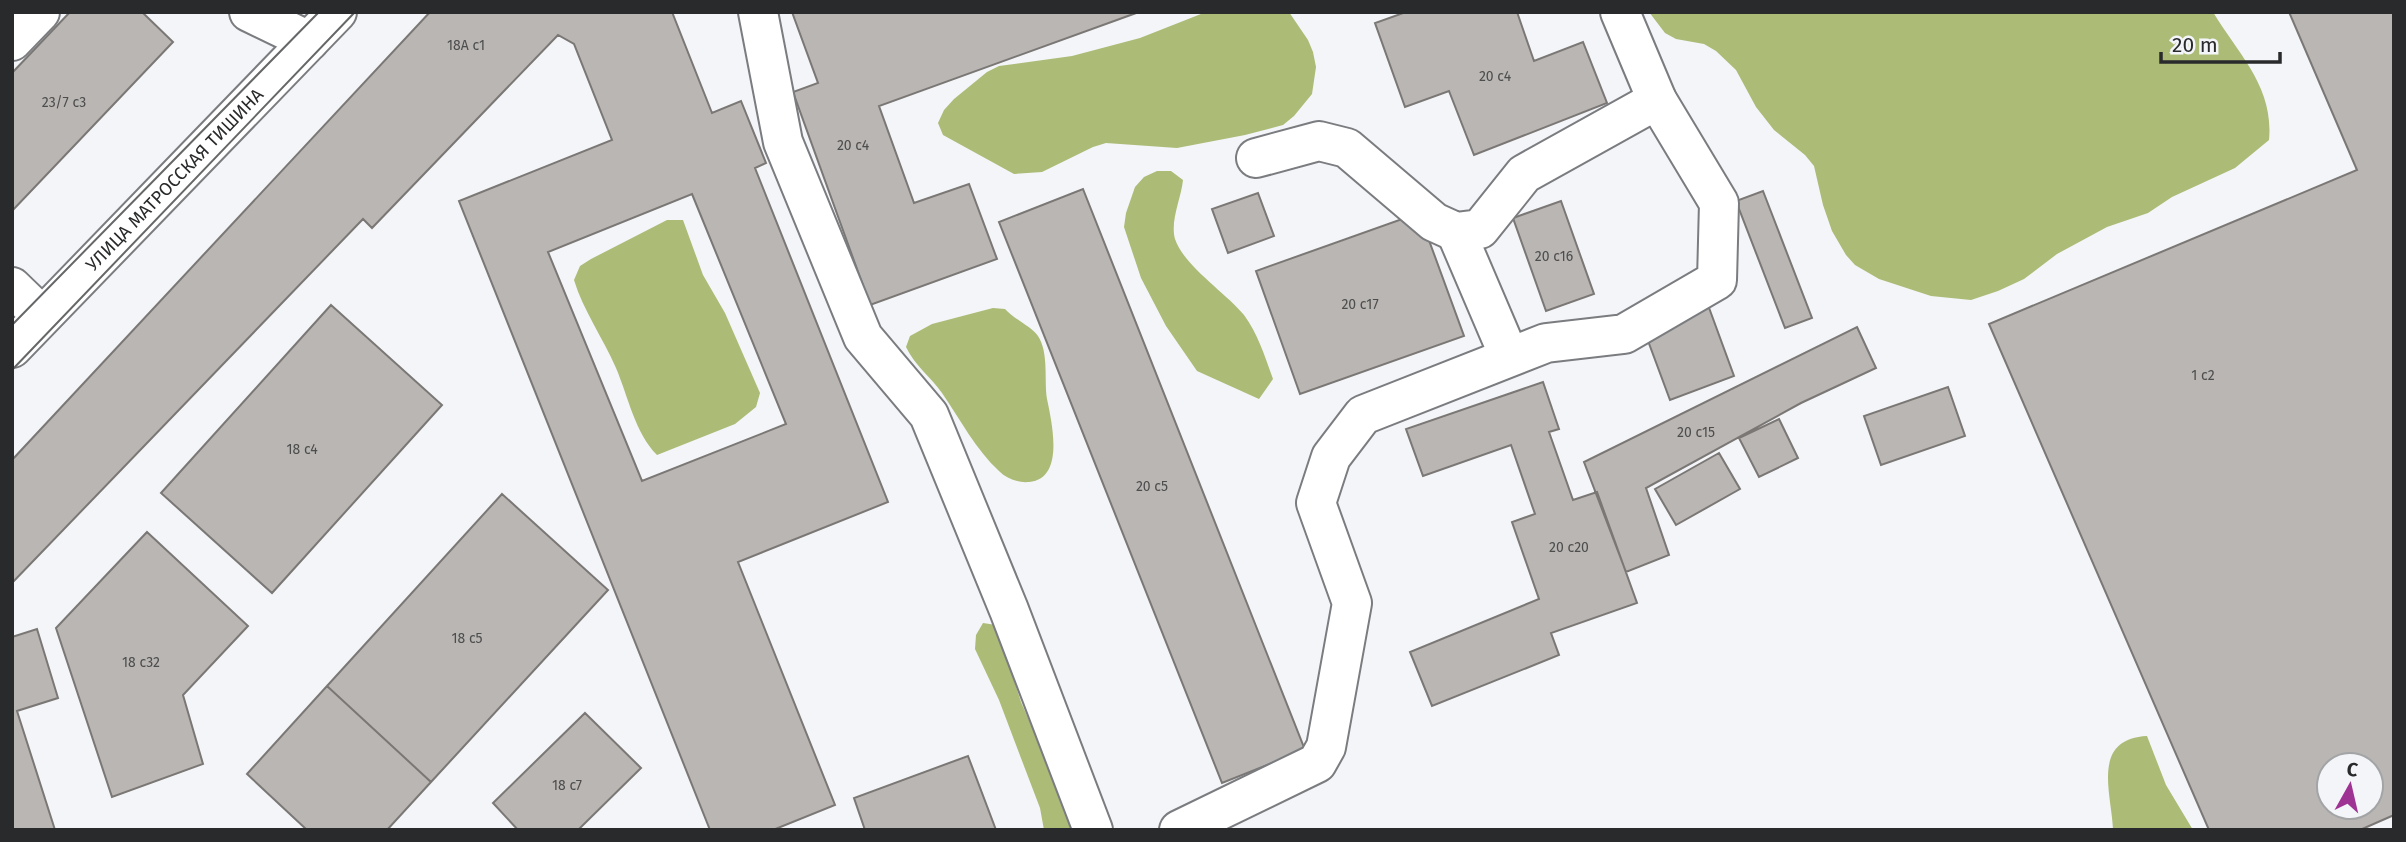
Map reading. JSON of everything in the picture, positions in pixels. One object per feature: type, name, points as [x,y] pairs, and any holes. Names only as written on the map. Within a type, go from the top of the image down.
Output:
[{"type":"street","points":[[12,41],[40,12]]},
{"type":"street","points":[[248,12],[309,41]]},
{"type":"street","name":"УЛИЦА МАТРОССКАЯ ТИШИНА","points":[[12,348],[337,12]]},
{"type":"street","points":[[758,12],[783,142],[863,337],[929,415],[1009,610],[1093,830]]},
{"type":"street","points":[[1179,830],[1317,763],[1326,747],[1352,603],[1316,503],[1331,457],[1363,415],[1546,343],[1624,334],[1717,280],[1719,203],[1657,100],[1620,12]]},
{"type":"street","points":[[1256,158],[1319,141],[1347,148],[1434,222],[1456,232],[1480,229],[1524,174],[1657,100]]},
{"type":"street","points":[[1456,232],[1509,356]]},
{"type":"street","points":[[12,286],[42,316]]},
{"type":"green space","points":[[1206,12],[1289,12],[1308,40],[1316,67],[1312,94],[1283,125],[1177,148],[1106,143],[1042,172],[1014,174],[943,135],[938,123],[944,110],[987,72],[999,66],[1072,56],[1140,38]]},
{"type":"green space","points":[[1649,12],[2213,12],[2253,72],[2260,88],[2269,121],[2269,140],[2235,168],[2172,197],[2148,213],[2107,227],[2057,254],[2024,279],[1998,291],[1971,300],[1931,296],[1879,279],[1855,265],[1832,231],[1814,166],[1805,155],[1774,130],[1756,107],[1736,70],[1716,51],[1704,44],[1676,39],[1665,33]]},
{"type":"green space","points":[[1157,171],[1171,171],[1183,180],[1174,225],[1175,239],[1180,249],[1196,269],[1244,315],[1257,338],[1273,379],[1259,399],[1197,371],[1166,326],[1141,278],[1124,227],[1126,213],[1135,187],[1144,177]]},
{"type":"green space","points":[[667,220],[683,220],[703,275],[725,313],[760,393],[756,407],[735,424],[657,455],[643,436],[616,368],[574,280],[580,266]]},
{"type":"green space","points":[[993,308],[1005,309],[1032,329],[1044,350],[1046,392],[1053,435],[1052,461],[1048,471],[1040,479],[1029,482],[1009,478],[991,463],[906,347],[910,336],[932,324]]},
{"type":"green space","points":[[983,623],[996,625],[1021,702],[1077,830],[1044,830],[1040,808],[999,700],[975,649],[976,635]]},
{"type":"green space","points":[[2147,736],[2166,785],[2193,830],[2113,830],[2108,786],[2111,758],[2118,747],[2129,739]]},
{"type":"building","points":[[70,12],[142,12],[173,42],[12,211],[12,73]]},
{"type":"building","points":[[430,12],[672,12],[712,113],[741,101],[766,163],[755,168],[888,502],[738,562],[835,805],[773,830],[710,830],[459,201],[612,140],[574,44],[558,35],[372,228],[363,219],[12,583],[12,460]],"holes":[[[692,194],[786,424],[642,481],[548,252]]]},
{"type":"building","points":[[792,12],[1139,12],[879,106],[914,203],[969,184],[997,259],[870,305],[793,92],[818,83]]},
{"type":"building","points":[[1406,12],[1517,12],[1534,61],[1583,42],[1607,103],[1474,155],[1449,91],[1405,107],[1375,23]]},
{"type":"building","points":[[2289,12],[2394,12],[2394,815],[2385,819],[2385,751],[2315,751],[2315,821],[2380,821],[2360,830],[2209,830],[1989,324],[2357,170]]},
{"type":"building","points":[[1083,189],[1305,750],[1222,783],[999,222]]},
{"type":"building","points":[[1763,191],[1812,318],[1785,328],[1736,201]]},
{"type":"building","points":[[1258,193],[1274,236],[1228,253],[1212,209]]},
{"type":"building","points":[[1561,201],[1594,294],[1546,311],[1513,218]]},
{"type":"building","points":[[1419,213],[1464,336],[1300,394],[1256,271]]},
{"type":"building","points":[[331,305],[442,405],[272,593],[161,493]]},
{"type":"building","points":[[1708,305],[1734,376],[1670,400],[1644,330]]},
{"type":"building","points":[[1857,327],[1876,368],[1801,403],[1646,488],[1669,555],[1626,572],[1584,462]]},
{"type":"building","points":[[1543,382],[1559,429],[1549,432],[1573,500],[1597,492],[1637,603],[1551,633],[1559,655],[1432,706],[1410,652],[1539,599],[1512,522],[1535,514],[1511,445],[1423,476],[1406,429]]},
{"type":"building","points":[[1948,387],[1965,436],[1881,465],[1864,416]]},
{"type":"building","points":[[1779,419],[1798,458],[1759,477],[1739,438]]},
{"type":"building","points":[[1719,453],[1740,489],[1676,525],[1655,489]]},
{"type":"building","points":[[502,494],[608,590],[431,782],[327,686]]},
{"type":"building","points":[[147,532],[248,626],[183,695],[203,764],[112,797],[56,628]]},
{"type":"building","points":[[37,629],[58,698],[17,711],[55,830],[12,830],[12,637]]},
{"type":"building","points":[[327,686],[431,782],[387,830],[307,830],[247,774]]},
{"type":"building","points":[[585,713],[641,768],[578,830],[518,830],[493,803]]},
{"type":"building","points":[[968,756],[996,830],[865,830],[854,798]]},
{"type":"tram line","points":[[12,325],[319,12]]},
{"type":"tram line","points":[[12,370],[355,12]]}]
